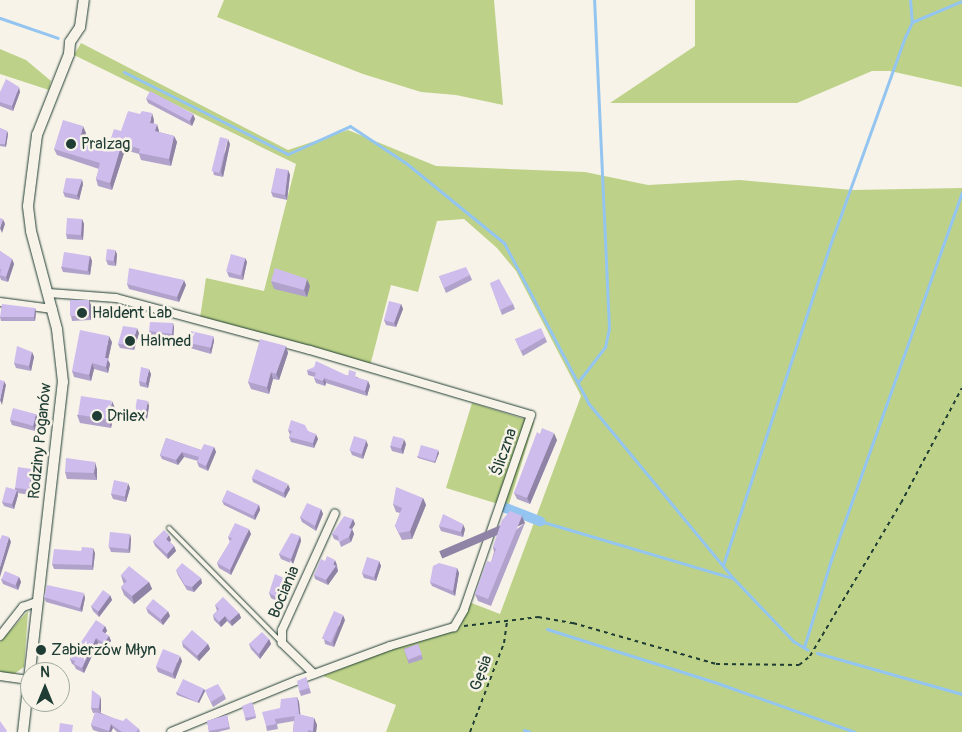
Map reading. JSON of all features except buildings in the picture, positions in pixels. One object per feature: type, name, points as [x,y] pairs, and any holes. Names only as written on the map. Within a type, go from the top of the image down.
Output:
[{"type":"street","name":"Rodziny Poganów","points":[[29,662],[62,401],[61,358],[53,309],[31,231],[28,206],[37,135],[69,54],[70,42],[80,27],[84,0]]},
{"type":"street","name":"Śliczna","points":[[49,293],[116,298],[531,415],[456,625]]},
{"type":"street","points":[[0,302],[53,309]]},
{"type":"street","name":"Bociania","points":[[314,674],[282,643],[282,630],[335,512]]},
{"type":"street","points":[[0,636],[23,607],[37,602]]},
{"type":"street","points":[[170,732],[314,674],[390,646],[456,625]]},
{"type":"street","points":[[0,676],[20,679]]},
{"type":"street","name":"Rodziny Poganów","points":[[23,732],[25,712]]},
{"type":"lane","points":[[169,528],[282,643]]},
{"type":"path","points":[[456,625],[507,621],[538,616],[573,623],[716,664],[798,665],[810,656],[897,511],[962,388]]},
{"type":"path","name":"Gęsia","points":[[470,732],[504,643],[507,621]]},
{"type":"green space","points":[[224,0],[494,0],[503,105],[456,95],[421,92],[363,74],[217,17]]},
{"type":"green space","points":[[695,0],[962,0],[962,87],[890,71],[872,71],[797,103],[610,103],[695,46]]},
{"type":"green space","points":[[81,43],[288,150],[348,130],[436,166],[585,172],[648,185],[740,180],[852,190],[962,188],[962,732],[386,732],[396,705],[323,676],[391,649],[458,629],[469,602],[500,614],[581,396],[516,271],[497,248],[464,219],[437,221],[418,292],[391,285],[370,366],[295,342],[200,318],[206,278],[264,291],[296,164],[74,55]]},
{"type":"green space","points":[[0,49],[26,60],[51,81],[49,90],[0,74]]},
{"type":"green space","points":[[472,403],[534,422],[508,507],[446,488]]},
{"type":"green space","points":[[28,611],[24,662],[20,662],[20,670],[14,674],[6,674],[0,671],[0,642]]},
{"type":"waterway","points":[[578,382],[605,347],[609,328],[594,0]]},
{"type":"waterway","points":[[910,0],[912,22]]},
{"type":"waterway","points":[[723,565],[834,234],[905,37],[912,22],[962,1]]},
{"type":"waterway","points":[[0,18],[58,38]]},
{"type":"waterway","points":[[124,72],[288,154],[350,126],[406,163],[504,243],[589,404],[734,579],[793,641],[808,650]]},
{"type":"waterway","points":[[804,647],[831,560],[962,193]]},
{"type":"waterway","points":[[503,507],[540,521]]},
{"type":"waterway","points":[[540,521],[733,578]]},
{"type":"waterway","points":[[547,629],[720,684],[855,732]]},
{"type":"waterway","points":[[817,653],[962,694]]},
{"type":"waterway","points":[[524,730],[530,732]]},
{"type":"place","name":"Pralzag","points":[[71,144]]},
{"type":"place","name":"Haldent Lab","points":[[82,313]]},
{"type":"place","name":"Halmed","points":[[130,341]]},
{"type":"place","name":"Drilex","points":[[97,416]]},
{"type":"place","name":"Zabierzów Młyn","points":[[41,650]]}]
